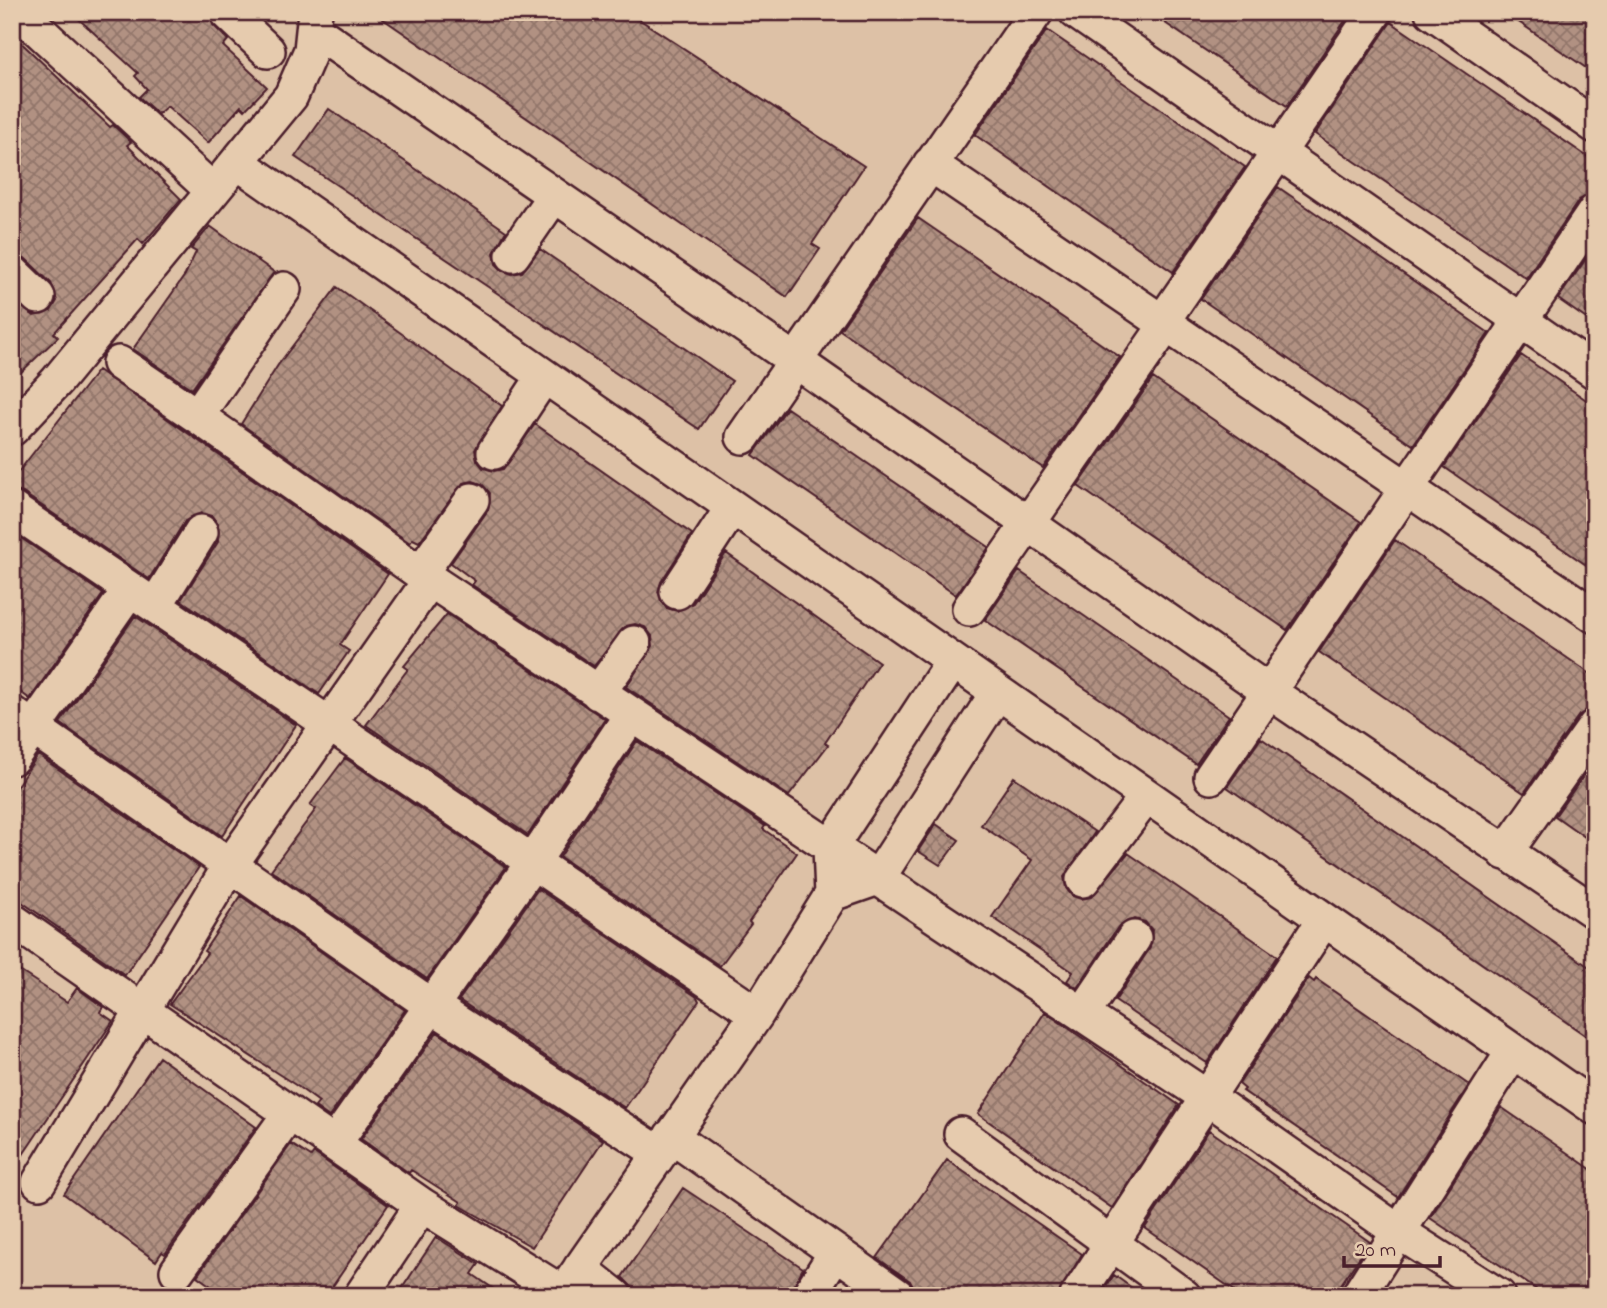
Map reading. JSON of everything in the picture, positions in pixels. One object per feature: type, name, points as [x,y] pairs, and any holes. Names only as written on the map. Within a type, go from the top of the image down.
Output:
[{"type":"street","points":[[19,12],[213,191]]},
{"type":"street","points":[[227,12],[268,51]]},
{"type":"street","points":[[743,437],[1036,12]]},
{"type":"street","points":[[1076,12],[1595,372]]},
{"type":"street","points":[[969,609],[1030,523],[1277,152],[1375,12]]},
{"type":"street","points":[[1432,12],[1595,125]]},
{"type":"street","points":[[12,429],[57,381],[292,96],[311,50],[314,21]]},
{"type":"street","points":[[314,21],[553,197],[797,362],[1268,691],[1595,912]]},
{"type":"street","points":[[237,162],[1512,1053],[1595,1108]]},
{"type":"street","points":[[930,164],[1595,616]]},
{"type":"street","points":[[513,255],[553,197]]},
{"type":"street","points":[[1211,777],[1404,488],[1595,211]]},
{"type":"street","points":[[12,272],[38,297]]},
{"type":"street","points":[[197,416],[284,289]]},
{"type":"street","points":[[120,363],[425,577],[1207,1097],[1399,1232],[1499,1296]]},
{"type":"street","points":[[494,452],[544,376]]},
{"type":"street","points":[[39,1182],[141,1008],[229,867],[328,726],[472,500]]},
{"type":"street","points":[[677,592],[732,508]]},
{"type":"street","points":[[12,509],[328,726],[757,1014]]},
{"type":"street","points":[[12,758],[22,720],[143,598],[201,532]]},
{"type":"street","points":[[598,693],[634,643]]},
{"type":"street","points":[[568,1286],[757,1014],[832,894],[830,848],[953,661]]},
{"type":"street","points":[[832,894],[878,878],[997,693]]},
{"type":"street","points":[[334,1144],[533,862],[631,715]]},
{"type":"street","points":[[22,720],[229,867],[432,1006],[665,1144],[836,1252],[898,1296]]},
{"type":"street","points":[[1505,853],[1595,726]]},
{"type":"street","points":[[1083,880],[1146,797]]},
{"type":"street","points":[[12,920],[422,1205],[568,1286],[615,1296]]},
{"type":"street","points":[[1077,1296],[1113,1245],[1323,921]]},
{"type":"street","points":[[1083,1014],[1134,938]]},
{"type":"street","points":[[1358,1296],[1512,1053]]},
{"type":"street","points":[[177,1270],[290,1113]]},
{"type":"street","points":[[961,1134],[1184,1296]]},
{"type":"street","points":[[361,1296],[422,1205]]},
{"type":"street","points":[[808,1296],[836,1252]]},
{"type":"building","points":[[71,12],[208,12],[213,25],[228,40],[223,46],[267,87],[245,110],[241,106],[208,143],[167,106],[158,114],[139,97],[147,89],[135,76],[138,73]]},
{"type":"building","points":[[373,12],[628,12],[864,166],[812,244],[820,249],[787,297]]},
{"type":"building","points":[[1149,12],[1351,12],[1287,106]]},
{"type":"building","points":[[1504,12],[1595,12],[1595,74],[1567,55]]},
{"type":"building","points":[[1391,22],[1595,162],[1595,192],[1579,200],[1526,278],[1315,134]]},
{"type":"building","points":[[1047,30],[1245,167],[1173,272],[975,135]]},
{"type":"building","points":[[12,34],[110,127],[113,125],[131,142],[127,145],[181,199],[143,244],[138,239],[54,333],[58,337],[12,381],[12,299],[34,316],[51,311],[57,301],[51,283],[25,258],[12,253]]},
{"type":"building","points":[[329,109],[506,231],[494,253],[496,264],[503,271],[512,274],[522,272],[540,249],[732,381],[699,429],[295,157]]},
{"type":"building","points":[[1278,187],[1489,333],[1413,445],[1201,299]]},
{"type":"building","points":[[918,218],[1120,357],[1043,468],[840,330]]},
{"type":"building","points":[[210,226],[274,272],[192,389],[133,349],[185,275],[196,252],[191,249]]},
{"type":"building","points":[[1595,246],[1595,325],[1558,299]]},
{"type":"building","points":[[337,287],[502,406],[475,450],[477,460],[483,468],[494,471],[503,469],[535,424],[692,534],[661,582],[658,592],[666,608],[677,611],[693,603],[726,553],[879,662],[825,743],[828,745],[789,796],[626,687],[653,646],[652,636],[645,627],[635,624],[626,626],[594,666],[472,585],[475,581],[451,563],[488,510],[490,493],[482,484],[473,481],[463,483],[419,542],[413,539],[410,543],[241,424],[278,365]]},
{"type":"building","points":[[1521,355],[1595,406],[1595,571],[1444,467]]},
{"type":"building","points":[[98,370],[388,574],[340,645],[349,651],[319,694],[181,600],[218,542],[218,524],[212,516],[201,513],[185,521],[149,579],[23,493],[12,490],[12,480]]},
{"type":"building","points":[[1153,378],[1361,522],[1287,630],[1078,486]]},
{"type":"building","points":[[787,408],[989,547],[956,595],[753,455]]},
{"type":"building","points":[[12,532],[103,594],[30,699],[12,686]]},
{"type":"building","points":[[1395,540],[1595,677],[1595,707],[1579,715],[1524,793],[1319,652]]},
{"type":"building","points":[[1019,571],[1229,716],[1196,764],[985,620]]},
{"type":"building","points":[[447,614],[605,719],[528,835],[366,725],[408,669],[404,666]]},
{"type":"building","points":[[135,616],[296,725],[222,836],[60,723]]},
{"type":"building","points":[[1261,738],[1595,971],[1595,1042],[1227,787]]},
{"type":"building","points":[[637,741],[765,826],[763,829],[797,853],[720,966],[560,857]]},
{"type":"building","points":[[38,755],[199,867],[125,975],[12,895],[12,793]]},
{"type":"building","points":[[345,758],[506,867],[427,979],[271,870],[316,809],[310,805]]},
{"type":"building","points":[[1595,760],[1595,844],[1555,816]]},
{"type":"building","points":[[1014,777],[1095,832],[1064,877],[1066,888],[1072,896],[1081,899],[1091,897],[1128,853],[1277,956],[1207,1063],[1115,1001],[1150,948],[1152,930],[1145,922],[1135,919],[1118,927],[1077,988],[1067,981],[1073,972],[992,917],[1032,860],[981,825]]},
{"type":"building","points":[[936,824],[959,840],[940,865],[918,851]]},
{"type":"building","points":[[538,889],[697,997],[699,1001],[625,1108],[459,1000]]},
{"type":"building","points":[[241,896],[405,1010],[329,1117],[315,1107],[319,1102],[297,1086],[170,1004],[207,953],[204,951]]},
{"type":"building","points":[[12,966],[67,1002],[77,988],[103,1007],[100,1012],[113,1021],[12,1171]]},
{"type":"building","points":[[1309,978],[1314,982],[1316,979],[1469,1085],[1398,1197],[1243,1091],[1245,1089],[1239,1084]]},
{"type":"building","points":[[1045,1012],[1179,1105],[1112,1208],[978,1114]]},
{"type":"building","points":[[437,1032],[603,1140],[532,1247],[459,1205],[461,1202],[411,1170],[409,1173],[361,1139]]},
{"type":"building","points":[[159,1057],[256,1127],[165,1254],[162,1252],[156,1261],[64,1194]]},
{"type":"building","points":[[1501,1107],[1595,1172],[1595,1296],[1546,1296],[1430,1218]]},
{"type":"building","points":[[1209,1130],[1370,1242],[1333,1296],[1242,1296],[1145,1228]]},
{"type":"building","points":[[291,1144],[311,1157],[314,1153],[388,1205],[326,1296],[225,1296],[197,1276]]},
{"type":"building","points":[[947,1160],[1082,1254],[1058,1296],[917,1296],[910,1281],[877,1258]]},
{"type":"building","points":[[683,1188],[803,1268],[789,1296],[634,1296],[633,1288],[622,1277]]},
{"type":"building","points":[[436,1237],[479,1264],[472,1274],[504,1296],[397,1296]]},
{"type":"building","points":[[1114,1275],[1143,1296],[1100,1296]]}]
